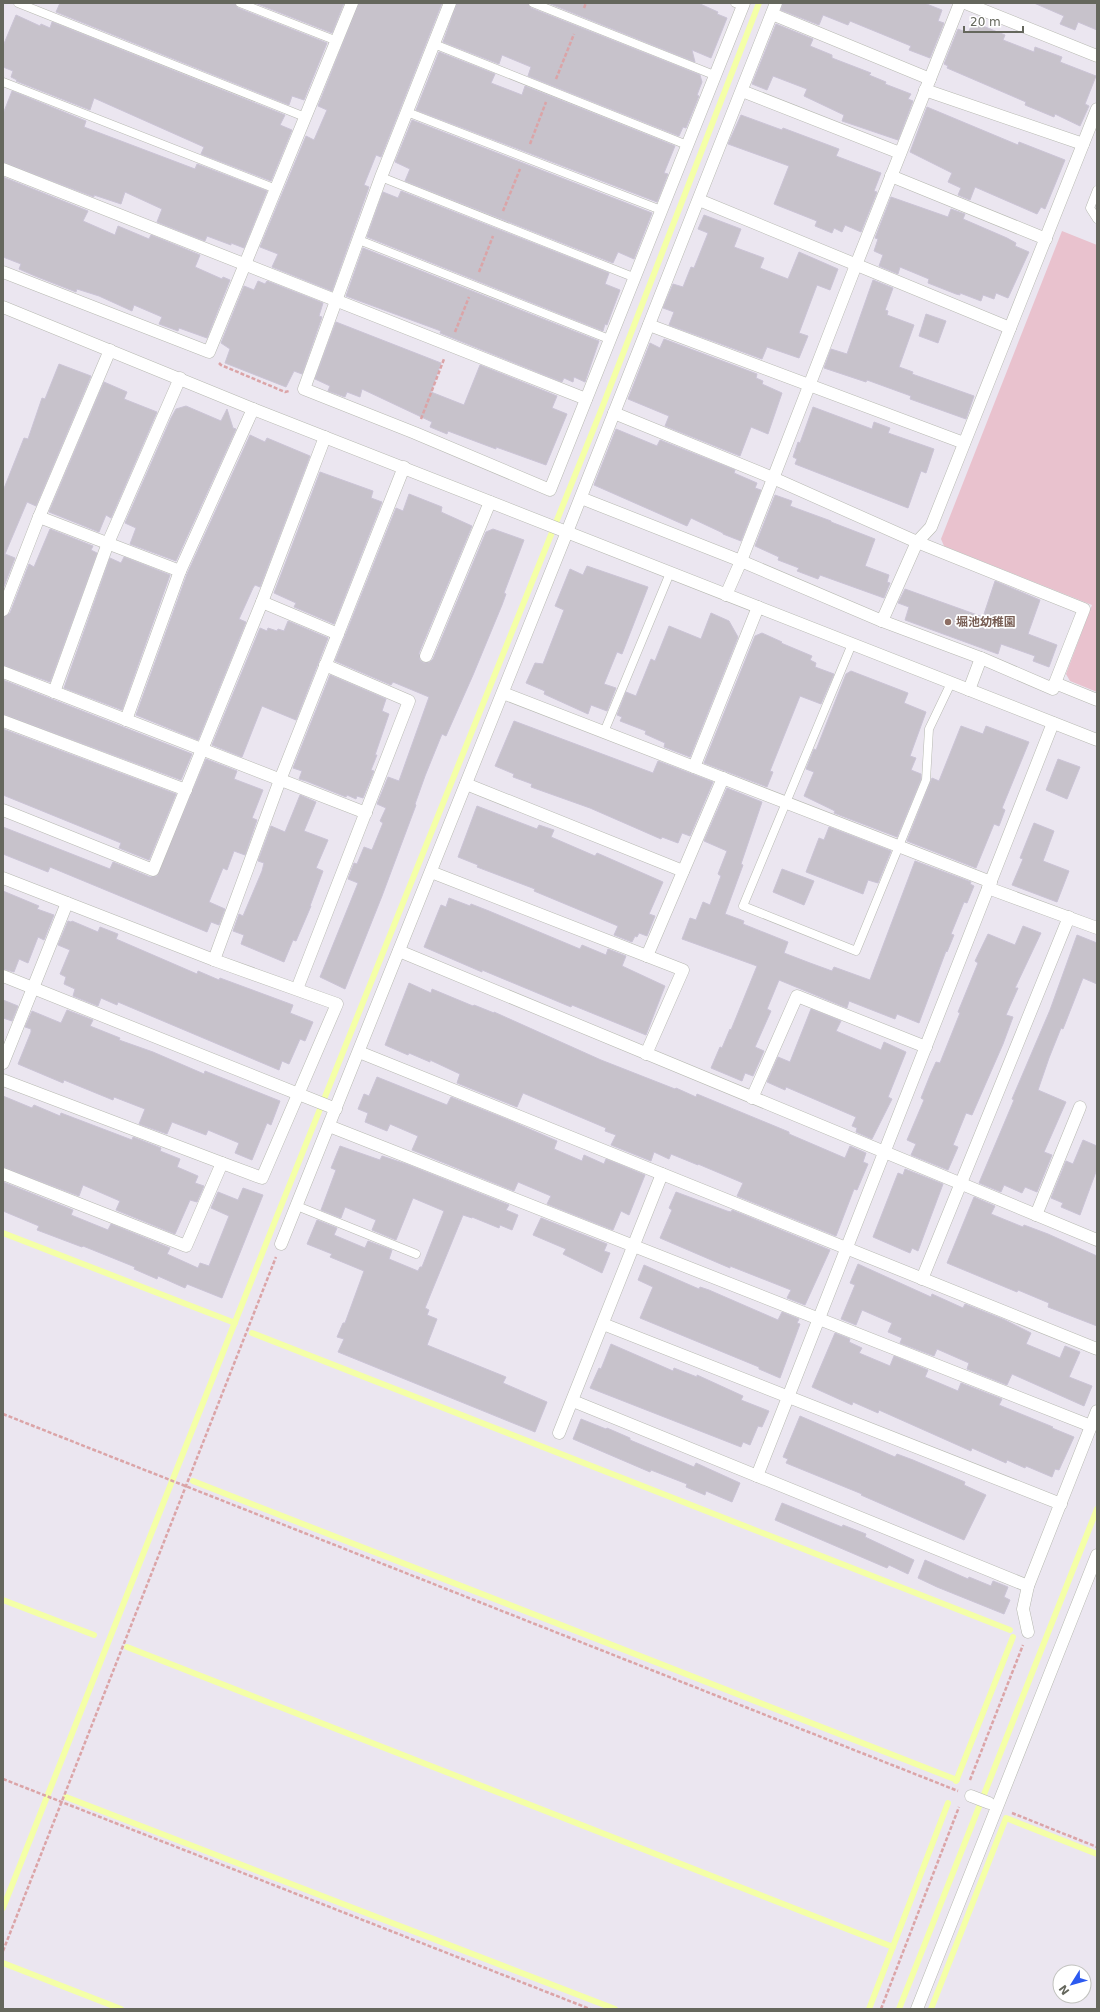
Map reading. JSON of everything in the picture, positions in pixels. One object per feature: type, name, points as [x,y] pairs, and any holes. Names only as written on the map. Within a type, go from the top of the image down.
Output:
[{"type":"street","points":[[3,272],[210,352],[352,3]]},
{"type":"street","points":[[450,3],[381,177],[359,240],[335,300],[304,389],[415,433],[550,490],[687,145],[740,4]]},
{"type":"street","points":[[726,595],[741,561],[809,384],[960,3]]},
{"type":"street","points":[[965,3],[1097,56]]},
{"type":"street","points":[[281,1244],[581,498],[774,8],[928,85],[1083,144]]},
{"type":"street","points":[[742,91],[900,153]]},
{"type":"street","points":[[882,622],[917,542],[931,527],[1097,110]]},
{"type":"street","points":[[3,169],[586,399]]},
{"type":"street","points":[[891,176],[1046,239]]},
{"type":"street","points":[[699,200],[1010,328]]},
{"type":"street","points":[[3,307],[253,409],[1097,740]]},
{"type":"street","points":[[649,325],[964,443]]},
{"type":"street","points":[[3,610],[39,517],[110,350]]},
{"type":"street","points":[[54,692],[108,543],[180,378]]},
{"type":"street","points":[[126,720],[180,571],[253,409]]},
{"type":"street","points":[[581,498],[741,561],[882,622],[981,658],[1053,689],[1084,609],[917,542],[773,478],[614,413]]},
{"type":"street","points":[[3,810],[153,870],[262,602],[325,437]]},
{"type":"street","points":[[214,960],[280,780],[404,467]]},
{"type":"street","points":[[426,656],[490,502]]},
{"type":"street","points":[[39,517],[180,571]]},
{"type":"street","points":[[262,602],[338,634]]},
{"type":"street","points":[[694,767],[758,607]]},
{"type":"street","points":[[969,690],[981,658]]},
{"type":"street","points":[[297,989],[409,701],[325,665]]},
{"type":"street","points":[[3,672],[366,813]]},
{"type":"street","points":[[1055,683],[1097,700]]},
{"type":"street","points":[[503,693],[900,846],[990,885],[1097,928]]},
{"type":"street","points":[[3,721],[186,790]]},
{"type":"street","points":[[757,1476],[1053,723]]},
{"type":"street","points":[[646,956],[723,778]]},
{"type":"street","points":[[466,784],[683,871]]},
{"type":"street","points":[[431,872],[683,970],[646,1054]]},
{"type":"street","points":[[3,878],[214,960],[337,1004],[262,1178],[3,1080]]},
{"type":"street","points":[[3,1063],[67,903]]},
{"type":"street","points":[[922,1279],[1069,917]]},
{"type":"street","points":[[399,952],[1097,1240]]},
{"type":"street","points":[[3,976],[336,1109]]},
{"type":"street","points":[[752,1098],[797,996],[926,1047]]},
{"type":"street","points":[[359,1052],[1097,1349]]},
{"type":"street","points":[[1036,1215],[1080,1107]]},
{"type":"street","points":[[329,1126],[1091,1426]]},
{"type":"street","points":[[3,1174],[186,1246],[222,1163]]},
{"type":"street","points":[[559,1433],[662,1174]]},
{"type":"street","points":[[603,1324],[1060,1504]]},
{"type":"street","points":[[572,1401],[1028,1586]]},
{"type":"street","points":[[1028,1632],[1023,1609],[1028,1586],[1097,1411]]},
{"type":"street","points":[[917,2009],[992,1805],[1097,1555]]},
{"type":"street","points":[[968,1795],[992,1805]]},
{"type":"lane","points":[[18,3],[305,118]]},
{"type":"lane","points":[[240,3],[337,41]]},
{"type":"lane","points":[[533,3],[714,75]]},
{"type":"lane","points":[[434,44],[687,145]]},
{"type":"lane","points":[[3,82],[276,189]]},
{"type":"lane","points":[[407,112],[661,210]]},
{"type":"lane","points":[[381,177],[634,277]]},
{"type":"lane","points":[[1097,190],[1090,208],[1097,218]]},
{"type":"lane","points":[[359,240],[609,339]]},
{"type":"lane","points":[[604,732],[670,572]]},
{"type":"lane","points":[[852,644],[743,906],[856,951],[926,780],[929,729],[951,683]]},
{"type":"lane","points":[[297,1206],[416,1254]]},
{"type":"path","points":[[210,352],[221,365],[285,392],[304,389]]},
{"type":"path","points":[[3,1951],[281,1244]]},
{"type":"path","points":[[3,1414],[968,1795]]},
{"type":"path","points":[[881,2009],[968,1795],[1028,1632]]},
{"type":"path","points":[[3,1779],[590,2009]]},
{"type":"path","points":[[992,1805],[1097,1847]]},
{"type":"shaded area","points":[[1062,231],[1097,245],[1097,692],[1070,681],[1066,674],[1092,605],[944,546],[941,539]]},
{"type":"building","points":[[60,3],[235,3],[238,8],[327,43],[304,100],[292,96],[289,105],[56,12]]},
{"type":"building","points":[[255,3],[344,3],[332,33]]},
{"type":"building","points":[[359,3],[442,3],[381,157],[376,155],[364,185],[369,187],[332,291],[272,267],[278,254],[260,247],[306,136],[314,140],[327,110],[318,106]]},
{"type":"building","points":[[457,3],[528,3],[531,8],[700,75],[702,82],[697,95],[699,96],[686,128],[683,127],[679,136],[528,76],[531,67],[502,55],[499,64],[443,42]]},
{"type":"building","points":[[548,3],[698,3],[727,18],[711,58],[692,50],[695,62]]},
{"type":"building","points":[[783,3],[924,3],[942,10],[938,21],[944,23],[930,58],[909,50],[911,46],[850,21],[848,25],[823,15],[819,25],[781,10]]},
{"type":"building","points":[[1034,3],[1097,3],[1097,30],[1078,22],[1075,30],[1060,24],[1064,16]]},
{"type":"building","points":[[16,15],[40,26],[41,24],[50,28],[52,22],[285,115],[280,125],[292,130],[271,181],[201,154],[204,147],[94,98],[90,110],[16,81],[17,80],[11,77],[13,71],[3,67],[3,46]]},
{"type":"building","points":[[973,22],[1005,35],[1003,40],[1034,52],[1035,47],[1062,57],[1060,62],[1096,76],[1085,104],[1089,106],[1080,126],[1055,114],[1054,117],[1025,105],[1026,102],[947,68],[948,66],[944,64],[958,29],[968,33]]},
{"type":"building","points":[[776,24],[813,39],[810,46],[832,55],[832,58],[871,73],[869,75],[886,82],[885,84],[911,94],[908,99],[913,101],[898,140],[842,121],[844,115],[804,96],[807,89],[773,76],[767,90],[752,84]]},
{"type":"building","points":[[439,52],[495,74],[491,83],[522,95],[525,86],[675,146],[664,173],[668,174],[657,202],[416,110]]},
{"type":"building","points":[[12,91],[86,121],[84,127],[195,169],[197,164],[267,191],[244,248],[207,236],[205,241],[157,222],[162,209],[125,192],[121,204],[94,195],[94,197],[3,162],[3,114]]},
{"type":"building","points":[[927,107],[1018,145],[1019,142],[1065,160],[1045,209],[1041,207],[1037,214],[975,187],[970,200],[958,195],[961,188],[948,182],[952,173],[910,152]]},
{"type":"building","points":[[741,115],[782,130],[783,128],[839,149],[836,156],[881,173],[874,191],[877,192],[861,232],[845,225],[842,232],[834,228],[832,233],[815,226],[817,221],[774,204],[789,166],[728,144]]},
{"type":"building","points":[[412,120],[652,213],[634,259],[618,252],[613,263],[405,181],[410,169],[395,162]]},
{"type":"building","points":[[3,177],[88,211],[83,221],[115,235],[118,226],[149,239],[151,235],[200,255],[195,267],[222,279],[223,277],[230,280],[207,338],[179,328],[178,331],[159,324],[162,317],[134,305],[132,311],[99,296],[77,289],[76,292],[35,276],[19,269],[21,264],[3,257]]},
{"type":"building","points":[[401,191],[609,273],[605,284],[620,290],[607,325],[605,324],[603,331],[367,237],[383,192],[398,198]]},
{"type":"building","points":[[891,197],[948,217],[951,209],[965,214],[963,219],[1007,238],[1016,243],[1015,246],[1029,252],[1008,298],[996,293],[994,299],[983,295],[981,301],[960,293],[960,295],[956,294],[928,283],[929,279],[900,267],[898,274],[879,266],[883,255],[874,251],[878,239],[875,238]]},
{"type":"building","points":[[704,215],[741,229],[734,247],[764,258],[760,268],[788,279],[799,252],[838,269],[830,290],[817,285],[799,333],[808,336],[799,358],[767,347],[762,359],[669,325],[674,312],[663,308],[673,284],[683,287],[691,267],[694,268],[708,233],[698,229]]},
{"type":"building","points":[[363,248],[599,341],[585,382],[574,377],[573,382],[564,378],[562,382],[440,333],[441,331],[346,296]]},
{"type":"building","points":[[873,280],[893,288],[885,310],[888,311],[887,315],[914,325],[899,367],[913,372],[912,374],[974,396],[966,419],[910,399],[911,396],[867,380],[866,382],[824,368],[831,349],[847,354]]},
{"type":"building","points":[[258,281],[265,284],[267,281],[323,303],[319,316],[322,317],[302,374],[294,371],[286,387],[225,363],[230,349],[221,343],[244,286],[254,290]]},
{"type":"building","points":[[926,314],[946,321],[938,343],[919,336]]},
{"type":"building","points":[[336,322],[441,363],[431,392],[464,405],[480,365],[557,396],[552,408],[567,414],[546,465],[496,447],[496,449],[448,431],[447,434],[430,427],[432,422],[362,389],[360,397],[347,392],[345,397],[328,391],[330,386],[315,379]]},
{"type":"building","points":[[664,339],[757,374],[756,378],[763,381],[762,384],[782,393],[768,434],[751,427],[740,456],[665,426],[669,416],[628,399],[650,343],[660,348]]},
{"type":"building","points":[[59,364],[91,376],[36,506],[27,502],[5,554],[15,558],[3,589],[3,491],[24,438],[28,439],[42,398],[45,399]]},
{"type":"building","points":[[104,382],[127,392],[124,399],[157,412],[111,518],[106,515],[99,532],[49,512]]},
{"type":"building","points":[[186,406],[221,421],[227,409],[233,428],[236,429],[176,561],[130,544],[136,528],[125,523],[171,418],[176,409]]},
{"type":"building","points":[[813,407],[872,429],[874,422],[890,428],[888,433],[934,449],[926,473],[921,471],[908,508],[795,464],[797,459],[793,457],[798,442],[800,443]]},
{"type":"building","points":[[616,429],[657,446],[660,440],[735,470],[734,473],[757,483],[755,488],[761,490],[741,541],[691,518],[687,526],[594,485]]},
{"type":"building","points":[[250,435],[265,442],[267,438],[310,456],[260,587],[255,585],[253,588],[239,619],[246,622],[198,740],[136,715],[187,574]]},
{"type":"building","points":[[320,472],[373,491],[371,498],[382,502],[334,624],[294,607],[296,603],[274,593]]},
{"type":"building","points":[[409,494],[442,507],[441,512],[472,526],[419,653],[420,660],[424,663],[430,662],[433,659],[486,532],[493,529],[524,540],[504,593],[506,594],[502,605],[473,675],[446,736],[442,734],[425,776],[415,804],[416,805],[382,896],[345,989],[320,977],[358,883],[348,879],[354,863],[357,864],[364,847],[372,850],[383,823],[380,821],[386,808],[377,804],[388,777],[399,781],[429,697],[393,682],[391,685],[335,661],[396,508],[403,511]]},
{"type":"building","points":[[775,495],[792,501],[790,506],[875,539],[865,566],[889,575],[887,582],[890,583],[884,598],[820,575],[818,579],[797,571],[799,568],[778,560],[779,557],[755,546]]},
{"type":"building","points":[[50,529],[93,546],[91,550],[97,553],[50,682],[3,665],[3,617],[10,613],[29,564],[34,567]]},
{"type":"building","points":[[124,557],[170,575],[122,710],[64,688],[110,558],[121,563]]},
{"type":"building","points":[[587,566],[648,587],[622,654],[617,652],[604,684],[616,688],[607,711],[591,705],[588,714],[544,694],[545,691],[526,683],[535,663],[543,664],[564,610],[555,606],[570,569],[583,575]]},
{"type":"building","points":[[995,581],[1040,600],[1028,634],[1057,645],[1049,667],[1033,661],[1035,656],[1001,644],[998,654],[905,620],[909,607],[898,603],[905,589],[983,617]]},
{"type":"building","points":[[711,613],[729,621],[738,637],[690,757],[664,747],[665,743],[645,734],[646,731],[620,721],[622,717],[617,715],[626,692],[636,696],[651,659],[655,661],[669,626],[701,639]]},
{"type":"building","points":[[288,621],[328,638],[296,720],[262,706],[242,757],[212,745],[260,628],[267,631],[268,628],[277,631],[278,629],[284,631]]},
{"type":"building","points":[[762,633],[812,656],[810,660],[816,663],[815,667],[834,674],[821,704],[800,696],[770,771],[773,772],[767,787],[704,763],[755,636]]},
{"type":"building","points":[[851,671],[908,693],[904,703],[926,712],[910,756],[916,758],[911,770],[921,774],[921,779],[897,837],[834,813],[835,811],[804,796],[814,772],[806,769],[814,749],[816,750],[846,674]]},
{"type":"building","points":[[330,675],[386,699],[382,711],[389,714],[371,770],[374,771],[363,798],[357,796],[356,799],[347,795],[346,797],[299,779],[302,771],[293,768]]},
{"type":"building","points":[[3,680],[192,754],[181,780],[3,714]]},
{"type":"building","points":[[514,721],[653,773],[658,761],[713,782],[690,836],[682,833],[678,843],[662,837],[661,839],[590,808],[531,787],[532,784],[513,777],[514,774],[495,766]]},
{"type":"building","points":[[961,726],[983,734],[986,726],[1029,742],[1002,808],[1005,810],[999,826],[994,824],[976,868],[907,841],[932,778],[939,781]]},
{"type":"building","points":[[3,729],[176,794],[149,860],[119,848],[121,843],[3,795]]},
{"type":"building","points":[[206,759],[237,771],[234,779],[263,790],[252,818],[257,820],[245,855],[234,851],[227,870],[223,868],[209,902],[225,909],[219,925],[211,922],[207,932],[50,867],[48,872],[3,854],[3,827],[110,869],[113,862],[150,877],[157,876]]},
{"type":"building","points":[[1058,759],[1080,767],[1067,799],[1046,790]]},
{"type":"building","points":[[727,788],[762,802],[741,864],[743,865],[725,914],[744,921],[743,924],[788,942],[784,953],[832,971],[834,967],[870,980],[915,861],[971,882],[970,884],[974,886],[967,903],[964,902],[951,934],[954,935],[947,952],[946,951],[919,1023],[897,1014],[895,1019],[849,1001],[847,1008],[779,980],[767,1009],[771,1011],[755,1047],[764,1051],[753,1076],[745,1073],[742,1081],[711,1068],[720,1047],[722,1048],[730,1029],[731,1030],[757,966],[682,939],[690,918],[696,920],[703,902],[710,905],[721,876],[718,874],[727,851],[704,841]]},
{"type":"building","points":[[300,795],[316,802],[304,831],[328,840],[316,868],[323,871],[311,906],[296,941],[293,940],[284,962],[241,944],[244,935],[233,931],[239,914],[243,916],[262,871],[264,863],[258,861],[271,826],[285,832]]},
{"type":"building","points":[[477,806],[537,829],[539,825],[554,830],[551,837],[595,856],[597,853],[663,882],[649,914],[655,916],[647,936],[639,933],[637,937],[635,936],[632,942],[614,935],[618,926],[534,891],[535,889],[477,867],[478,865],[458,857]]},
{"type":"building","points":[[1034,823],[1054,831],[1043,861],[1069,871],[1057,902],[1012,885],[1023,859],[1020,858]]},
{"type":"building","points":[[829,827],[891,851],[878,883],[868,880],[863,894],[806,872],[819,838],[824,840]]},
{"type":"building","points":[[782,869],[814,881],[804,905],[773,892]]},
{"type":"building","points":[[3,891],[39,906],[37,909],[54,915],[44,940],[38,937],[28,963],[19,959],[14,972],[3,969]]},
{"type":"building","points":[[449,898],[489,911],[580,949],[582,945],[606,955],[608,949],[626,956],[622,966],[665,986],[646,1035],[572,1005],[571,1007],[482,970],[482,972],[424,947],[441,905],[446,907]]},
{"type":"building","points":[[68,921],[72,921],[98,932],[100,927],[118,934],[116,939],[197,974],[198,971],[219,980],[220,978],[293,1005],[290,1013],[313,1022],[305,1041],[300,1039],[289,1064],[282,1061],[279,1070],[118,1002],[117,1005],[101,998],[98,1006],[73,996],[75,989],[64,984],[66,977],[60,974],[70,950],[58,945]]},
{"type":"building","points":[[1023,926],[1041,933],[1015,988],[1018,988],[1006,1015],[1013,1017],[1003,1044],[972,1115],[966,1113],[953,1145],[958,1147],[948,1170],[911,1155],[916,1144],[907,1140],[924,1100],[921,1098],[931,1073],[936,1062],[940,1063],[960,1013],[958,1012],[978,963],[975,961],[988,934],[1015,945]]},
{"type":"building","points":[[1077,935],[1097,943],[1097,984],[1083,978],[1063,1029],[1061,1028],[1038,1090],[1066,1102],[1044,1152],[1052,1155],[1037,1192],[1025,1187],[1022,1193],[1004,1185],[1001,1192],[979,1183],[1014,1100],[1012,1099],[1050,1010]]},
{"type":"building","points":[[409,983],[431,993],[432,989],[473,1006],[474,1005],[494,1012],[601,1060],[696,1097],[697,1094],[789,1132],[789,1134],[845,1158],[850,1146],[866,1153],[863,1162],[868,1164],[857,1190],[854,1189],[836,1236],[737,1196],[743,1183],[671,1154],[669,1159],[654,1152],[651,1161],[611,1145],[616,1135],[605,1131],[606,1128],[523,1093],[517,1107],[457,1083],[460,1074],[430,1060],[430,1062],[409,1053],[408,1055],[385,1045]]},
{"type":"building","points":[[3,1000],[18,1006],[12,1021],[3,1018]]},
{"type":"building","points":[[811,1009],[841,1021],[836,1031],[881,1050],[884,1042],[906,1052],[888,1097],[892,1099],[872,1139],[856,1132],[857,1128],[852,1126],[856,1117],[786,1087],[785,1090],[767,1082],[778,1057],[790,1062]]},
{"type":"building","points":[[67,1010],[93,1020],[90,1026],[120,1038],[119,1040],[153,1052],[204,1074],[205,1071],[280,1101],[271,1125],[267,1123],[252,1160],[235,1153],[239,1143],[208,1130],[206,1135],[172,1122],[167,1134],[139,1124],[145,1109],[114,1097],[113,1100],[64,1080],[63,1083],[18,1064],[31,1032],[31,1029],[25,1027],[32,1011],[61,1023]]},
{"type":"building","points":[[377,1077],[447,1105],[451,1097],[511,1121],[557,1141],[554,1149],[582,1161],[584,1155],[604,1164],[606,1159],[645,1175],[629,1215],[621,1211],[613,1230],[547,1204],[551,1196],[518,1182],[514,1191],[412,1150],[418,1136],[390,1124],[387,1131],[365,1122],[368,1113],[358,1109],[364,1094],[369,1096]]},
{"type":"building","points":[[3,1096],[32,1108],[34,1105],[60,1116],[61,1113],[132,1140],[133,1137],[161,1148],[160,1151],[180,1159],[177,1167],[198,1176],[195,1183],[204,1186],[197,1202],[190,1200],[175,1234],[116,1210],[120,1201],[83,1185],[79,1196],[3,1167]]},
{"type":"building","points":[[1083,1140],[1097,1146],[1097,1169],[1080,1215],[1061,1207],[1063,1203],[1051,1198],[1066,1161],[1073,1164]]},
{"type":"building","points":[[340,1146],[380,1160],[382,1156],[406,1164],[509,1205],[506,1210],[518,1215],[512,1230],[500,1225],[499,1228],[463,1215],[425,1308],[429,1310],[427,1315],[437,1319],[427,1345],[506,1377],[503,1383],[547,1402],[535,1432],[338,1352],[344,1339],[337,1337],[343,1323],[345,1323],[364,1271],[330,1257],[332,1254],[307,1244],[317,1220],[337,1228],[334,1235],[365,1248],[368,1241],[392,1250],[389,1259],[418,1271],[420,1267],[422,1267],[444,1211],[413,1198],[396,1240],[372,1230],[376,1220],[345,1207],[341,1218],[321,1210],[336,1170],[331,1168]]},
{"type":"building","points":[[905,1169],[943,1184],[918,1251],[912,1248],[910,1253],[873,1237],[898,1173],[903,1175]]},
{"type":"building","points":[[3,1182],[73,1210],[71,1215],[108,1230],[111,1224],[170,1248],[167,1254],[198,1268],[200,1263],[209,1266],[229,1216],[211,1208],[218,1192],[238,1200],[243,1188],[263,1195],[222,1298],[187,1284],[185,1288],[158,1276],[157,1279],[134,1269],[135,1267],[83,1246],[82,1247],[37,1230],[39,1226],[3,1211]]},
{"type":"building","points":[[676,1192],[727,1211],[731,1212],[732,1210],[830,1250],[805,1305],[787,1298],[791,1290],[730,1266],[730,1268],[660,1238],[672,1210],[669,1208]]},
{"type":"building","points":[[974,1197],[995,1206],[991,1214],[1023,1227],[1024,1225],[1048,1234],[1097,1256],[1097,1326],[1048,1307],[1049,1303],[1018,1290],[1017,1292],[947,1263]]},
{"type":"building","points":[[541,1218],[607,1244],[604,1251],[610,1253],[602,1273],[563,1254],[566,1249],[533,1235]]},
{"type":"building","points":[[858,1264],[931,1297],[932,1294],[963,1308],[965,1304],[1005,1320],[1031,1333],[1026,1344],[1060,1358],[1065,1346],[1080,1352],[1069,1377],[1092,1386],[1084,1406],[1012,1374],[1007,1385],[967,1369],[969,1363],[937,1349],[934,1356],[900,1343],[902,1338],[888,1332],[892,1323],[862,1310],[856,1325],[841,1319],[855,1285],[850,1283]]},
{"type":"building","points":[[644,1265],[699,1289],[700,1287],[709,1290],[778,1320],[782,1312],[799,1319],[797,1323],[800,1324],[780,1378],[759,1369],[759,1367],[640,1318],[653,1287],[638,1280]]},
{"type":"building","points":[[835,1333],[850,1339],[849,1342],[862,1348],[859,1353],[890,1366],[894,1356],[928,1370],[925,1377],[958,1391],[961,1383],[1002,1399],[999,1405],[1074,1437],[1059,1470],[1055,1469],[1052,1477],[1007,1460],[1006,1463],[972,1448],[971,1451],[879,1410],[878,1413],[853,1402],[852,1405],[812,1387]]},
{"type":"building","points":[[611,1344],[673,1371],[674,1368],[697,1377],[697,1375],[743,1396],[741,1400],[769,1411],[762,1427],[758,1426],[750,1445],[743,1442],[741,1447],[590,1388],[599,1368],[601,1369]]},
{"type":"building","points":[[800,1416],[895,1457],[897,1454],[965,1482],[964,1485],[986,1495],[964,1540],[861,1495],[862,1494],[786,1463],[788,1459],[783,1457]]},
{"type":"building","points":[[581,1419],[606,1429],[607,1428],[630,1438],[630,1440],[694,1467],[696,1463],[740,1483],[732,1502],[706,1491],[705,1495],[686,1487],[687,1484],[651,1470],[650,1472],[573,1439]]},
{"type":"building","points":[[782,1503],[842,1527],[843,1525],[866,1534],[865,1537],[914,1560],[908,1574],[889,1565],[887,1568],[775,1520]]},
{"type":"building","points":[[925,1560],[968,1579],[969,1577],[991,1586],[993,1581],[1008,1587],[1004,1597],[1010,1600],[1004,1614],[918,1578]]},
{"type":"waterway","points":[[3,1908],[275,1221],[600,413],[759,3]]},
{"type":"waterway","points":[[3,1233],[235,1323]]},
{"type":"waterway","points":[[252,1333],[1010,1630]]},
{"type":"waterway","points":[[193,1481],[957,1780]]},
{"type":"waterway","points":[[899,2009],[1097,1509]]},
{"type":"waterway","points":[[3,1600],[94,1635]]},
{"type":"waterway","points":[[956,1781],[1013,1637]]},
{"type":"waterway","points":[[127,1647],[893,1947]]},
{"type":"waterway","points":[[66,1797],[615,2009]]},
{"type":"waterway","points":[[869,2009],[948,1803]]},
{"type":"waterway","points":[[931,2009],[1006,1818],[1097,1854]]},
{"type":"waterway","points":[[3,1963],[121,2009]]},
{"type":"place","name":"堀池幼稚園","points":[[948,622]]}]
